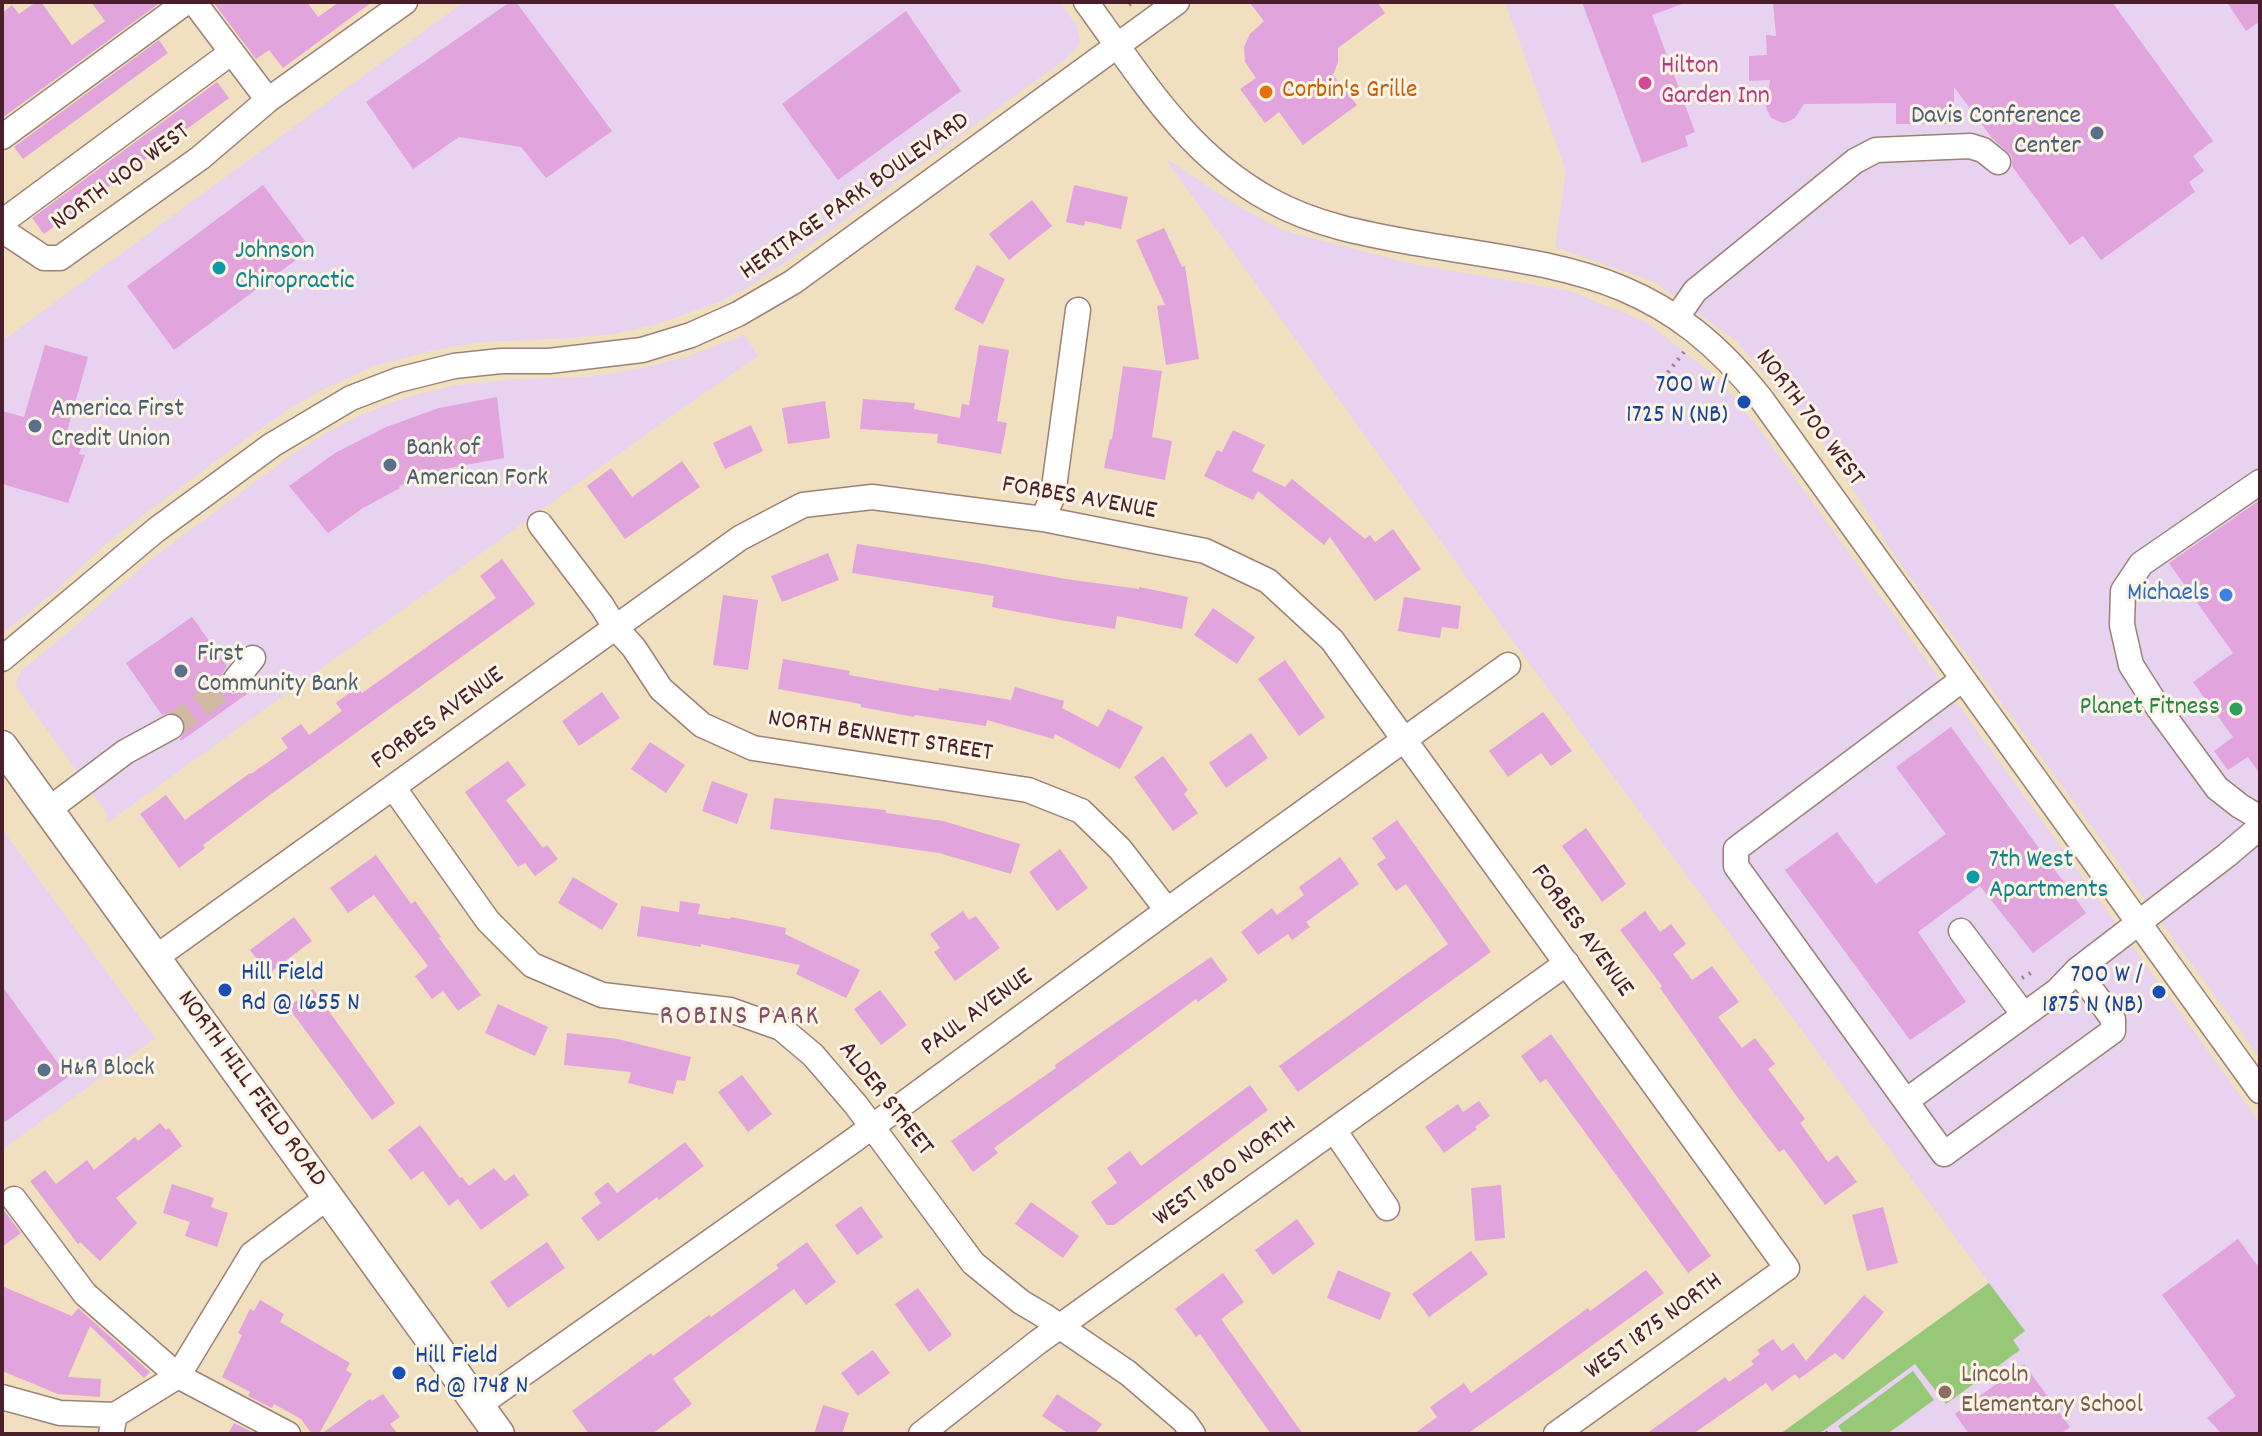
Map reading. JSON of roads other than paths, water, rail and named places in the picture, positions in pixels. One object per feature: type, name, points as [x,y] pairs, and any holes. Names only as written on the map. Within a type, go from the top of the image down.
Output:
[{"type":"main road","name":"NORTH HILL FIELD ROAD","points":[[2,746],[499,1434]]},
{"type":"street","points":[[2,137],[186,2]]},
{"type":"street","points":[[194,2],[268,100]]},
{"type":"street","name":"NORTH 400 WEST","points":[[2,225],[5,232],[44,258],[60,258],[200,158],[268,100],[405,2]]},
{"type":"street","name":"NORTH 700 WEST","points":[[1086,2],[1183,133],[1230,175],[1280,205],[1358,232],[1582,273],[1632,292],[1677,317],[1709,341],[1745,378],[2260,1091]]},
{"type":"street","name":"HERITAGE PARK BOULEVARD","points":[[2,659],[156,530],[272,445],[351,398],[398,380],[454,366],[501,361],[549,361],[642,350],[691,335],[738,314],[793,282],[1177,2]]},
{"type":"street","points":[[2,225],[232,52]]},
{"type":"street","points":[[1677,317],[1695,291],[1855,161],[1876,150],[1970,146],[1983,150],[1998,162]]},
{"type":"street","points":[[1043,519],[1053,495],[1078,310]]},
{"type":"street","points":[[2260,482],[2141,564],[2123,591],[2122,625],[2131,665],[2159,709],[2217,788],[2260,818]]},
{"type":"street","name":"FORBES AVENUE","points":[[155,958],[740,538],[803,505],[872,497],[1043,519],[1205,551],[1268,581],[1332,640],[1787,1268]]},
{"type":"street","name":"NORTH BENNETT STREET","points":[[540,524],[615,627],[634,648],[661,689],[702,725],[753,748],[1028,790],[1081,811],[1120,849],[1167,910]]},
{"type":"street","points":[[236,679],[253,658]]},
{"type":"street","name":"PAUL AVENUE","points":[[479,1405],[872,1127],[1508,665]]},
{"type":"street","points":[[1963,679],[1736,849],[1736,866],[1944,1154],[2113,1031],[2113,1019],[2077,970]]},
{"type":"street","points":[[48,810],[125,752],[171,727]]},
{"type":"street","name":"ALDER STREET","points":[[393,787],[488,921],[532,965],[602,995],[730,1010],[781,1028],[813,1055],[856,1105],[973,1263],[1021,1302],[1128,1373],[1184,1421],[1193,1434]]},
{"type":"street","points":[[1906,1101],[2057,991],[2077,970],[2260,827]]},
{"type":"street","points":[[1961,931],[2024,1015]]},
{"type":"street","name":"WEST 1800 NORTH","points":[[921,1434],[1060,1327],[1567,963]]},
{"type":"street","points":[[1334,1130],[1387,1208]]},
{"type":"street","points":[[2,1397],[113,1425],[178,1376],[252,1254],[328,1197]]},
{"type":"street","points":[[14,1199],[85,1294],[178,1376],[288,1434]]},
{"type":"street","name":"WEST 1875 NORTH","points":[[1556,1434],[1787,1268]]},
{"type":"tunnel","points":[[171,727],[236,679]]},
{"type":"place","name":"Hilton Garden Inn","points":[[1645,83]]},
{"type":"place","name":"Corbin's Grille","points":[[1266,92]]},
{"type":"place","name":"Davis Conference Center","points":[[2097,133]]},
{"type":"place","name":"Johnson Chiropractic","points":[[219,268]]},
{"type":"place","name":"700 W / 1725 N (NB)","points":[[1744,402]]},
{"type":"place","name":"America First Credit Union","points":[[35,426]]},
{"type":"place","name":"Bank of American Fork","points":[[390,465]]},
{"type":"place","name":"Michaels","points":[[2226,595]]},
{"type":"place","name":"First Community Bank","points":[[181,671]]},
{"type":"place","name":"Planet Fitness","points":[[2236,709]]},
{"type":"place","name":"7th West Apartments","points":[[1973,877]]},
{"type":"place","name":"Hill Field Rd @ 1655 N","points":[[225,990]]},
{"type":"place","name":"700 W / 1875 N (NB)","points":[[2159,992]]},
{"type":"place","name":"H&R Block","points":[[44,1070]]},
{"type":"place","name":"Hill Field Rd @ 1748 N","points":[[399,1373]]},
{"type":"place","name":"Lincoln Elementary School","points":[[1945,1392]]},
{"type":"district","name":"ROBINS PARK","points":[[740,1019]]}]
